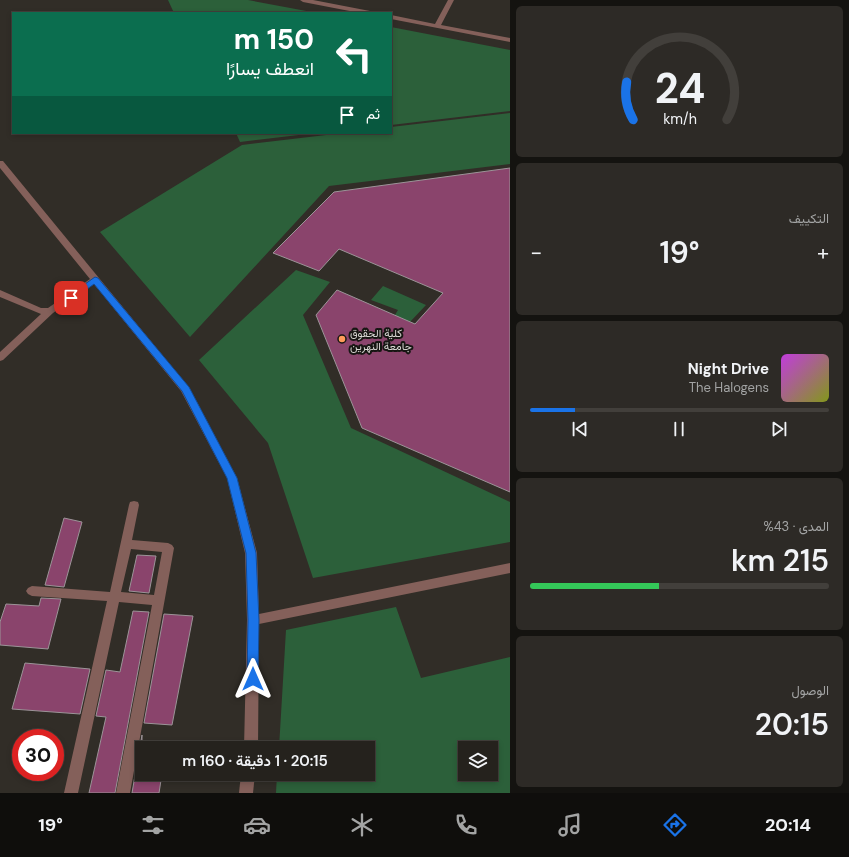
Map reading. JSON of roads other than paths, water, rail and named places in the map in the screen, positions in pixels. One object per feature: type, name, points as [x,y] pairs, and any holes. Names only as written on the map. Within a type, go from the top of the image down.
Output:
[{"type":"street","points":[[303,0],[323,2],[366,12]]},
{"type":"street","points":[[437,26],[451,0]]},
{"type":"street","points":[[392,17],[510,40]]},
{"type":"street","points":[[0,163],[185,389],[232,478],[251,553],[253,620],[251,741]]},
{"type":"street","points":[[0,358],[50,311],[95,280]]},
{"type":"street","points":[[0,294],[40,311],[50,311]]},
{"type":"street","points":[[72,793],[134,505]]},
{"type":"street","points":[[123,793],[168,548],[126,544]]},
{"type":"street","points":[[253,620],[510,568]]},
{"type":"street","points":[[32,591],[158,600]]},
{"type":"street","points":[[246,793],[247,781]]},
{"type":"place","name":"كلية الحقوق جامعة النهرين","points":[[342,339]]}]
